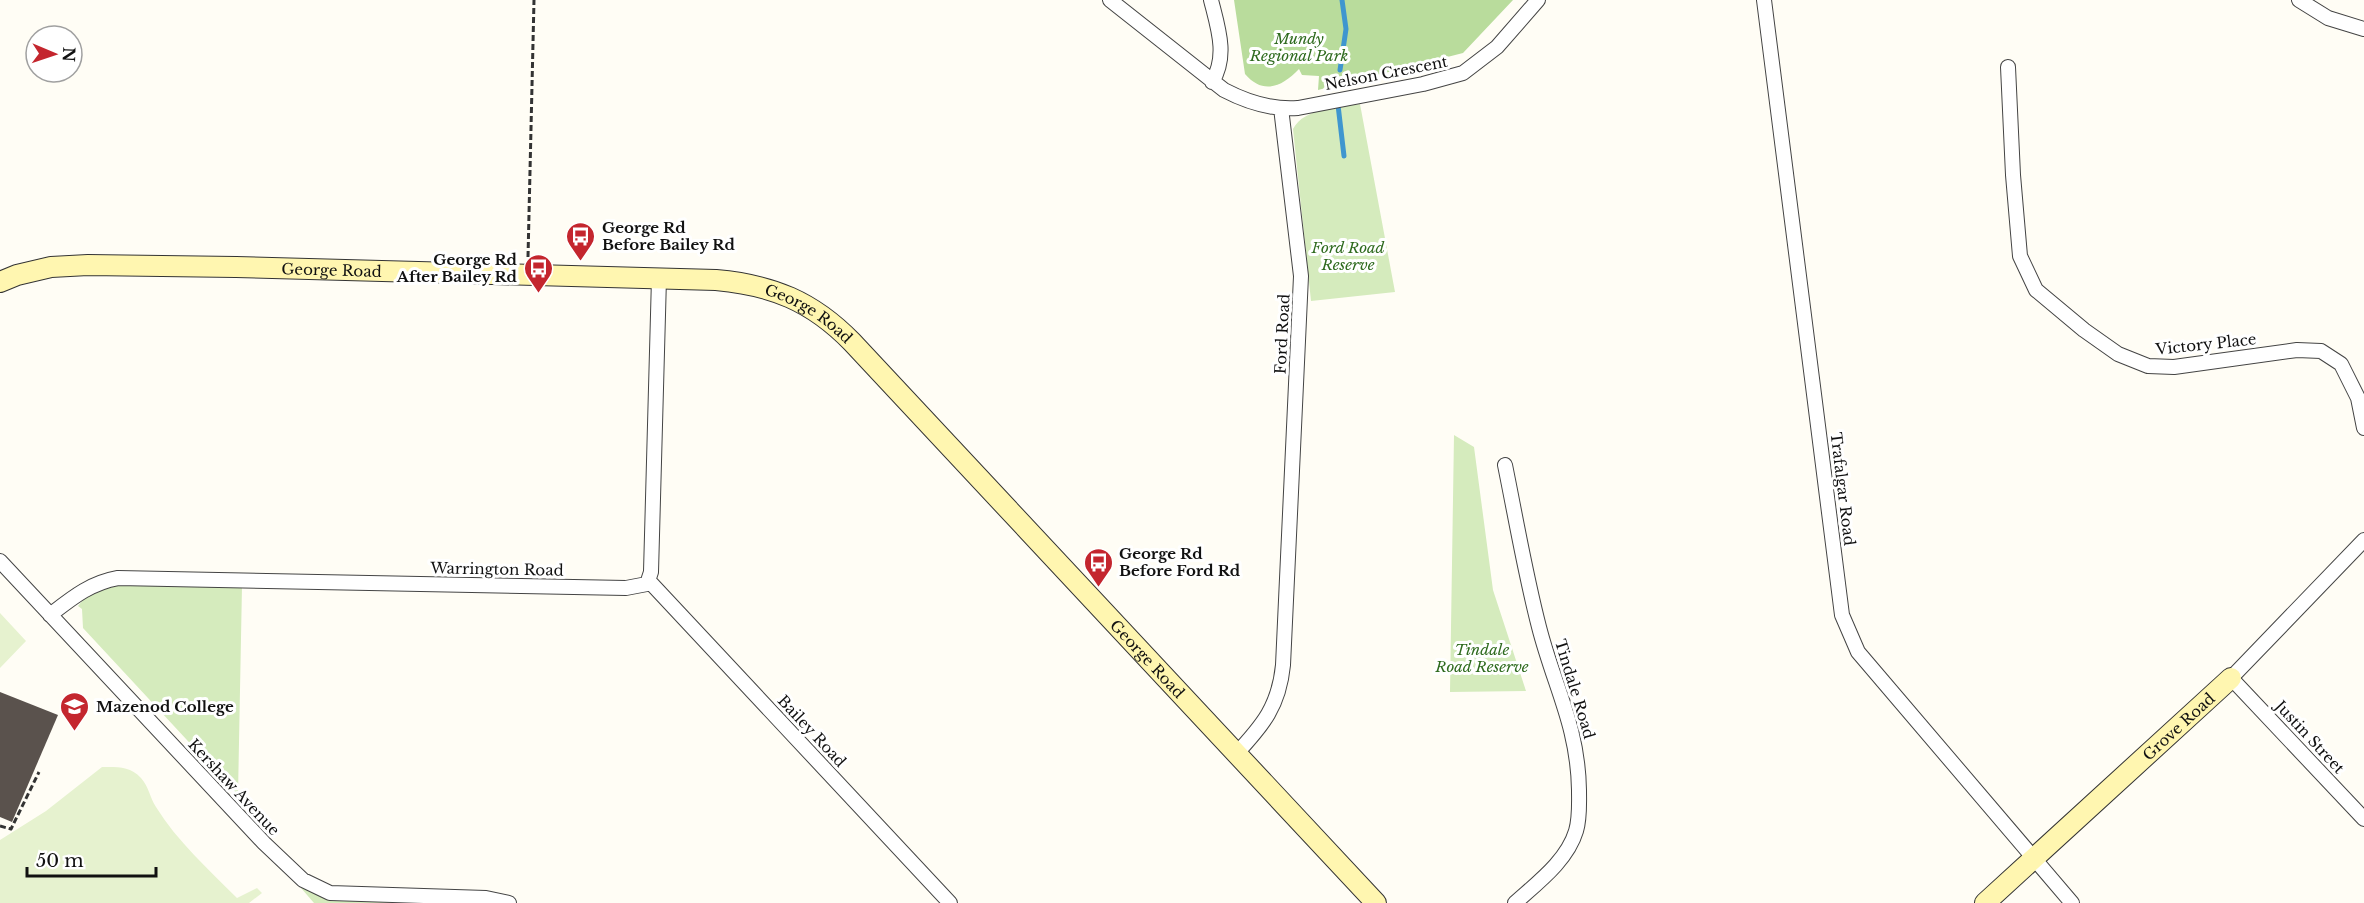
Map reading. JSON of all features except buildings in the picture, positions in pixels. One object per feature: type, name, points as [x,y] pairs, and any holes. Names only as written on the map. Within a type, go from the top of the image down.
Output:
[{"type":"street","points":[[1110,0],[1212,82],[1238,97],[1281,108]]},
{"type":"street","points":[[1211,0],[1221,55],[1218,72],[1212,82]]},
{"type":"street","name":"Nelson Crescent","points":[[1281,108],[1298,108],[1423,84],[1463,73],[1497,47],[1538,0]]},
{"type":"street","name":"Trafalgar Road","points":[[1764,0],[1842,615],[1858,652],[2072,903]]},
{"type":"street","points":[[2299,0],[2328,18],[2364,29]]},
{"type":"street","name":"Victory Place","points":[[2008,67],[2013,175],[2020,256],[2036,290],[2084,330],[2118,354],[2148,366],[2174,367],[2297,350],[2321,351],[2341,364],[2358,398],[2364,428]]},
{"type":"street","name":"Ford Road","points":[[1236,754],[1258,731],[1273,708],[1280,687],[1283,665],[1301,276],[1281,108]]},
{"type":"street","name":"George Road","points":[[0,281],[51,267],[88,265],[659,278],[716,280],[759,286],[798,300],[828,319],[852,342],[1376,903]]},
{"type":"street","points":[[649,581],[659,278]]},
{"type":"street","name":"Tindale Road","points":[[1505,465],[1539,629],[1571,723],[1578,759],[1579,780],[1578,822],[1572,842],[1559,861],[1515,903]]},
{"type":"street","name":"Grove Road","points":[[1985,903],[2232,678],[2364,540]]},
{"type":"street","name":"Kershaw Avenue","points":[[0,561],[264,843],[303,880],[330,893],[486,898],[509,903]]},
{"type":"street","name":"Warrington Road","points":[[51,615],[82,590],[106,580],[118,578],[626,588],[644,585],[649,581]]},
{"type":"street","name":"Bailey Road","points":[[649,581],[950,903]]},
{"type":"street","name":"Justin Street","points":[[2232,678],[2364,819]]},
{"type":"path","points":[[528,265],[534,0]]},
{"type":"path","points":[[0,826],[11,829],[39,772]]},
{"type":"green space","name":"Mundy Regional Park","points":[[1234,0],[1513,0],[1463,53],[1318,90],[1319,76],[1302,75],[1299,69],[1286,80],[1272,86],[1259,85],[1245,74]]},
{"type":"green space","name":"Ford Road Reserve","points":[[1360,104],[1395,292],[1311,301],[1293,129],[1298,122],[1314,112]]},
{"type":"green space","name":"Tindale Road Reserve","points":[[1454,435],[1474,447],[1493,590],[1526,691],[1450,692]]},
{"type":"green space","points":[[127,585],[242,586],[238,795],[83,628],[82,609],[78,606],[88,596],[100,590]]},
{"type":"green space","points":[[0,613],[26,641],[0,668]]},
{"type":"green space","points":[[102,767],[128,769],[137,774],[146,785],[164,820],[194,855],[237,898],[257,888],[262,893],[249,903],[0,903],[0,840],[46,811]]},
{"type":"green space","points":[[301,888],[510,903],[314,903]]},
{"type":"waterway","points":[[1340,70],[1346,29],[1342,0]]},
{"type":"waterway","points":[[1338,105],[1344,156]]},
{"type":"place","name":"George Rd Before Bailey Rd","points":[[581,262]]},
{"type":"place","name":"George Rd After Bailey Rd","points":[[538,294]]},
{"type":"place","name":"George Rd Before Ford Rd","points":[[1098,588]]},
{"type":"place","name":"Mazenod College","points":[[75,732]]}]
